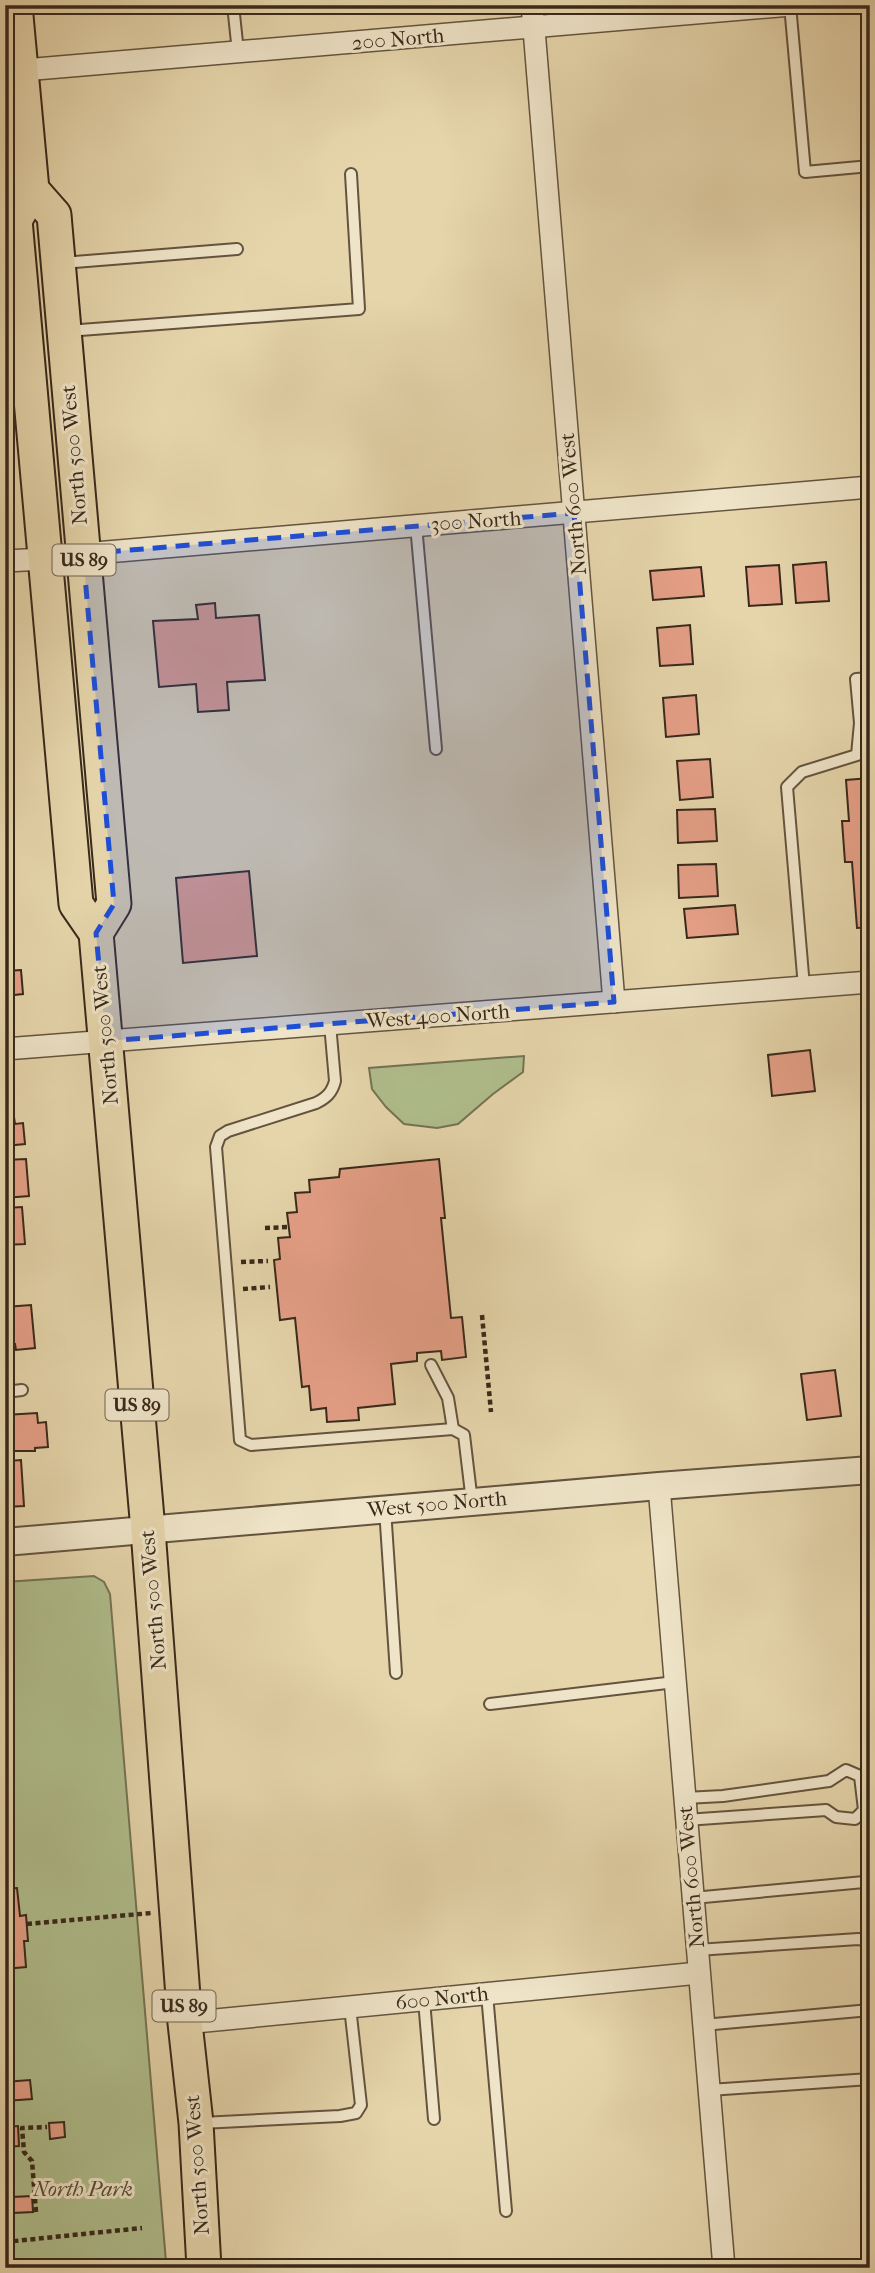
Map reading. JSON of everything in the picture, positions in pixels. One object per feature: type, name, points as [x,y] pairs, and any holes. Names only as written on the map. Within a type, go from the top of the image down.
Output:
[{"type":"main road","points":[[15,5],[13,71],[32,190]]},
{"type":"main road","name":"North 500 West","points":[[96,933],[114,904],[54,215],[32,190],[15,220],[13,280],[17,366],[45,559],[76,904],[96,933],[196,2123],[204,2268]]},
{"type":"street","name":"North 600 West","points":[[532,5],[614,1002]]},
{"type":"street","name":"200 North","points":[[13,71],[534,27],[696,9],[791,5]]},
{"type":"street","name":"300 North","points":[[83,554],[870,487]]},
{"type":"street","points":[[5,561],[45,559]]},
{"type":"street","name":"West 400 North","points":[[5,1049],[870,982]]},
{"type":"street","name":"West 500 North","points":[[5,1542],[870,1469]]},
{"type":"street","name":"North 600 West","points":[[659,1486],[724,2268]]},
{"type":"street","name":"600 North","points":[[186,2023],[699,1973]]},
{"type":"lane","points":[[233,5],[238,52]]},
{"type":"lane","points":[[791,5],[805,172],[870,166]]},
{"type":"lane","points":[[64,332],[359,309],[351,174]]},
{"type":"lane","points":[[58,263],[237,249]]},
{"type":"lane","points":[[416,525],[436,749]]},
{"type":"lane","points":[[804,987],[787,787],[802,772],[857,755],[865,722],[856,679],[870,678]]},
{"type":"lane","points":[[330,1024],[335,1081],[326,1098],[228,1131],[220,1136],[216,1147],[240,1440],[251,1445],[453,1429],[464,1435],[471,1502]]},
{"type":"lane","points":[[431,1366],[448,1398],[453,1429]]},
{"type":"lane","points":[[5,1392],[22,1390]]},
{"type":"lane","points":[[385,1509],[396,1673]]},
{"type":"lane","points":[[490,1704],[675,1682]]},
{"type":"lane","points":[[685,1798],[723,1796],[829,1781],[846,1770],[860,1776],[864,1810],[855,1819],[836,1817],[827,1810],[686,1820]]},
{"type":"lane","points":[[693,1898],[864,1882],[870,1886]]},
{"type":"lane","points":[[697,1951],[858,1939],[870,1941]]},
{"type":"lane","points":[[487,1994],[506,2211]]},
{"type":"lane","points":[[424,2000],[434,2119]]},
{"type":"lane","points":[[196,2123],[356,2113],[361,2105],[350,2007]]},
{"type":"lane","points":[[703,2025],[870,2010]]},
{"type":"lane","points":[[709,2090],[870,2079]]},
{"type":"path","points":[[265,1228],[289,1227]]},
{"type":"path","points":[[225,1263],[268,1261]]},
{"type":"path","points":[[228,1290],[270,1287]]},
{"type":"path","points":[[482,1315],[491,1412]]},
{"type":"path","points":[[27,1924],[178,1911]]},
{"type":"path","points":[[36,2212],[32,2161],[24,2152],[22,2128],[47,2127]]},
{"type":"path","points":[[5,2242],[142,2228]]},
{"type":"highlighted area","points":[[574,513],[614,1002],[106,1041],[96,933],[114,904],[83,554]]},
{"type":"green space","points":[[524,1056],[523,1072],[458,1124],[437,1128],[404,1124],[372,1089],[369,1068]]},
{"type":"green space","name":"North Park","points":[[94,1576],[104,1582],[110,1594],[166,2262],[108,2268],[5,2268],[5,1582]]},
{"type":"building","points":[[864,559],[870,559],[870,588],[867,588]]},
{"type":"building","points":[[826,562],[829,601],[796,603],[793,565]]},
{"type":"building","points":[[779,565],[782,604],[749,606],[746,567]]},
{"type":"building","points":[[701,567],[704,596],[653,600],[650,571]]},
{"type":"building","points":[[215,603],[216,618],[259,615],[265,680],[227,682],[229,710],[198,712],[196,684],[159,687],[153,621],[198,619],[196,605]]},
{"type":"building","points":[[690,625],[693,664],[660,666],[657,628]]},
{"type":"building","points":[[696,695],[699,734],[666,737],[663,698]]},
{"type":"building","points":[[710,759],[713,797],[680,800],[677,761]]},
{"type":"building","points":[[870,778],[870,927],[857,928],[852,862],[845,862],[842,821],[849,821],[846,780]]},
{"type":"building","points":[[715,809],[717,841],[678,843],[677,810]]},
{"type":"building","points":[[716,864],[718,896],[679,898],[678,865]]},
{"type":"building","points":[[249,871],[257,956],[183,963],[176,878]]},
{"type":"building","points":[[735,905],[738,934],[687,938],[684,909]]},
{"type":"building","points":[[5,943],[10,943],[12,971],[5,971]]},
{"type":"building","points":[[21,970],[23,994],[5,996],[5,971]]},
{"type":"building","points":[[810,1050],[815,1091],[772,1096],[768,1055]]},
{"type":"building","points":[[5,1110],[13,1110],[15,1124],[23,1123],[25,1144],[5,1146]]},
{"type":"building","points":[[26,1159],[29,1196],[5,1198],[5,1160]]},
{"type":"building","points":[[439,1159],[445,1218],[441,1218],[451,1318],[462,1317],[466,1357],[442,1360],[441,1351],[417,1353],[417,1361],[391,1364],[395,1404],[358,1408],[359,1420],[327,1422],[326,1408],[311,1410],[309,1386],[302,1387],[295,1318],[280,1320],[274,1260],[280,1259],[278,1238],[290,1237],[287,1213],[297,1212],[295,1193],[310,1192],[309,1180],[339,1177],[340,1169]]},
{"type":"building","points":[[22,1207],[25,1244],[5,1245],[5,1208]]},
{"type":"building","points":[[31,1305],[35,1348],[16,1350],[15,1344],[5,1344],[5,1307]]},
{"type":"building","points":[[835,1370],[841,1416],[807,1420],[801,1374]]},
{"type":"building","points":[[37,1413],[38,1423],[46,1422],[48,1447],[35,1448],[35,1451],[5,1451],[5,1415]]},
{"type":"building","points":[[8,1457],[8,1461],[21,1460],[24,1506],[5,1507],[5,1458]]},
{"type":"building","points":[[17,1888],[20,1916],[26,1915],[26,1967],[5,1969],[5,1889]]},
{"type":"building","points":[[30,2080],[32,2099],[5,2101],[5,2082]]},
{"type":"building","points":[[64,2122],[65,2137],[50,2139],[49,2123]]},
{"type":"building","points":[[18,2126],[19,2146],[5,2147],[5,2127]]},
{"type":"building","points":[[32,2196],[33,2212],[13,2213],[12,2197]]}]
